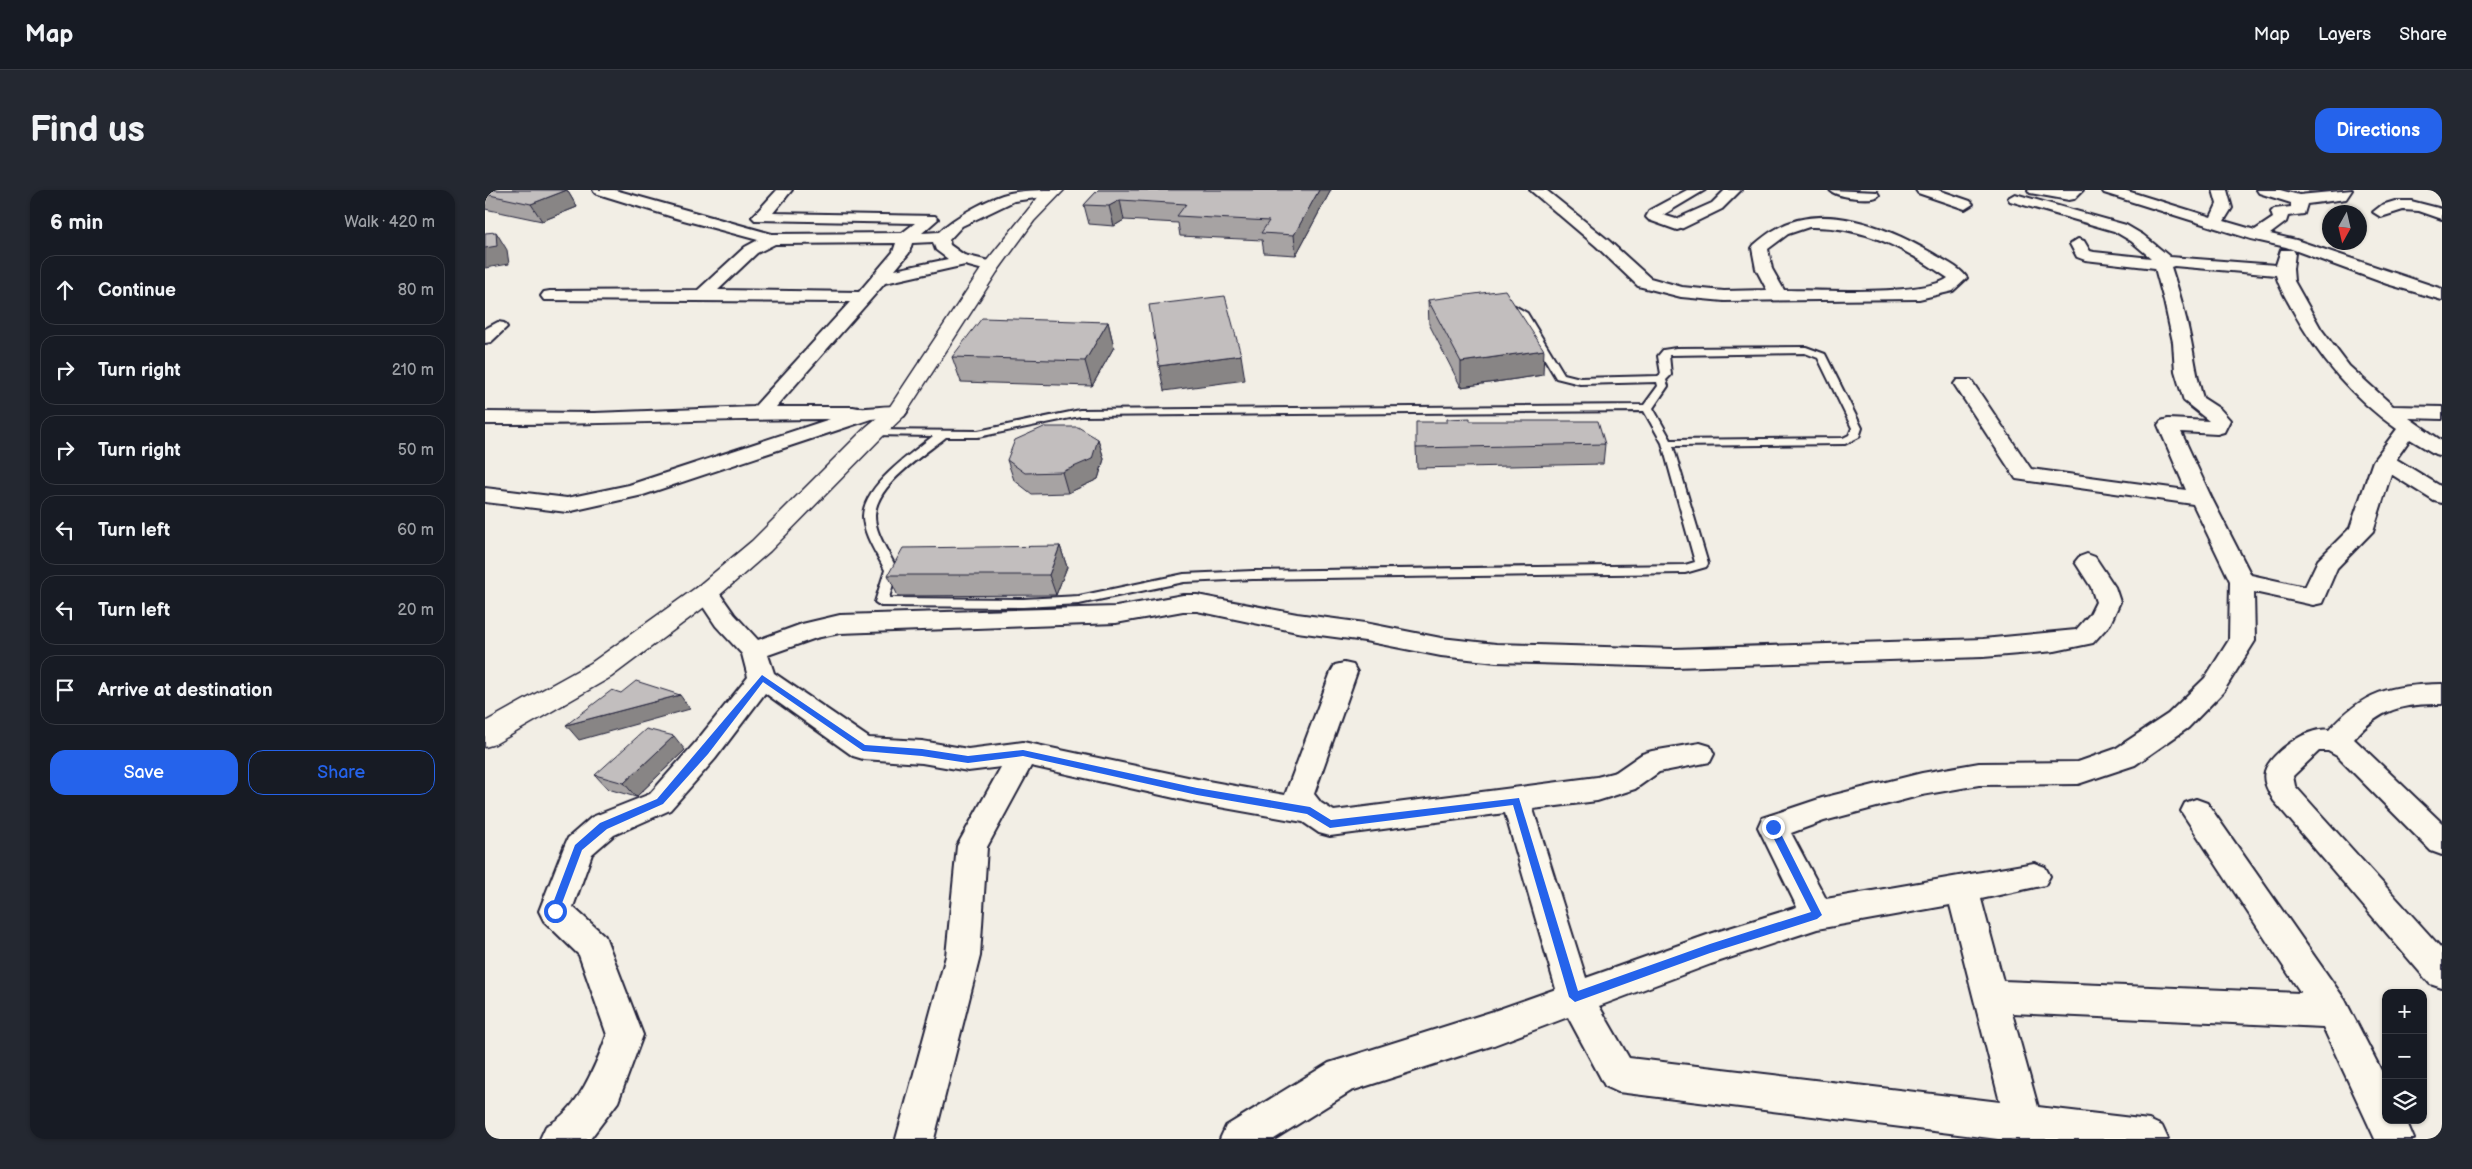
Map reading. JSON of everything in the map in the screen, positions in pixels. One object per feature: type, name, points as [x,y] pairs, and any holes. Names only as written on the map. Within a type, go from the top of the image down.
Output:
[{"type":"street","points":[[600,190],[698,220],[772,239],[943,237]]},
{"type":"street","points":[[760,413],[901,253],[906,238],[930,219],[760,217],[785,190]]},
{"type":"street","points":[[1537,190],[1602,243],[1644,282],[1681,292],[1723,296],[1919,294],[1947,287],[1959,278],[1921,251],[1888,234],[1854,222],[1833,219],[1813,220],[1790,226],[1772,235],[1760,248],[1763,269],[1778,295]]},
{"type":"street","points":[[1698,190],[1655,213],[1654,217],[1677,225],[1717,206],[1734,190]]},
{"type":"street","points":[[1837,190],[1872,195]]},
{"type":"street","points":[[1923,190],[1965,204]]},
{"type":"street","points":[[2035,190],[2069,196],[2076,190]]},
{"type":"street","points":[[2109,190],[2150,196],[2214,223],[2257,236],[2290,243],[2393,280],[2442,295]]},
{"type":"street","points":[[2214,223],[2225,212],[2226,204],[2220,190]]},
{"type":"street","points":[[2264,190],[2299,200],[2341,196],[2345,193],[2345,190]]},
{"type":"street","points":[[991,267],[958,258],[942,247],[941,239],[957,223],[1011,197],[1054,191]]},
{"type":"street","points":[[485,495],[567,505],[635,490],[871,423],[897,412],[991,267],[1028,218],[1054,191]]},
{"type":"street","points":[[1817,915],[1773,827],[1822,810],[1922,784],[1979,774],[2078,773],[2125,757],[2179,721],[2214,684],[2242,641],[2242,581],[2168,425],[2217,428],[2220,420],[2213,413],[2194,401],[2185,371],[2182,342],[2164,263],[2137,238],[2120,228],[2015,198]]},
{"type":"street","points":[[2257,236],[2281,219],[2279,212],[2299,211],[2299,200]]},
{"type":"street","points":[[2381,212],[2388,207],[2417,206],[2442,214]]},
{"type":"street","points":[[703,295],[751,250],[772,239]]},
{"type":"street","points":[[2290,243],[2282,270],[2312,333],[2329,356],[2385,412],[2407,429],[2442,450]]},
{"type":"street","points":[[2078,244],[2083,254],[2091,257],[2282,270]]},
{"type":"street","points":[[879,279],[966,260]]},
{"type":"street","points":[[550,296],[864,296]]},
{"type":"street","points":[[485,327],[498,327],[485,338]]},
{"type":"street","points":[[1964,384],[2018,468],[2028,476],[2201,498]]},
{"type":"street","points":[[2385,412],[2442,413]]},
{"type":"street","points":[[485,418],[594,419],[760,413],[871,423]]},
{"type":"street","points":[[485,736],[601,670],[706,593],[761,546],[871,423]]},
{"type":"street","points":[[2242,581],[2313,597],[2325,566],[2361,531],[2384,461],[2407,429]]},
{"type":"street","points":[[2384,461],[2442,496]]},
{"type":"street","points":[[570,1138],[605,1089],[625,1036],[593,946],[555,911],[579,847],[603,826],[660,802],[705,751],[758,664],[811,630],[840,624],[1107,616],[1183,603],[1211,604],[1297,623],[1365,632],[1441,647],[1496,653],[1674,658],[1983,648],[2055,642],[2084,637],[2101,618],[2109,602],[2103,586],[2087,562]]},
{"type":"street","points":[[706,593],[758,664],[863,748],[922,752],[968,760],[1023,753],[1197,791],[1310,811]]},
{"type":"street","points":[[1344,672],[1299,796],[1310,811],[1330,824],[1516,801],[1609,787],[1625,781],[1651,762],[1700,754]]},
{"type":"street","points":[[2335,740],[2363,712],[2390,700],[2416,694],[2442,694]]},
{"type":"street","points":[[2442,842],[2347,748],[2335,740],[2326,738],[2312,741],[2279,772],[2279,782],[2284,793],[2442,973]]},
{"type":"street","points":[[915,1139],[963,956],[972,846],[1023,753]]},
{"type":"street","points":[[1516,801],[1575,997],[1618,1074],[2026,1132],[2149,1139]]},
{"type":"street","points":[[2196,812],[2333,1011],[2395,1139]]},
{"type":"street","points":[[1239,1139],[1343,1076],[1494,1028],[1710,949],[1817,915],[2034,876]]},
{"type":"street","points":[[1962,888],[2026,1132]]},
{"type":"street","points":[[1990,996],[2333,1011]]},
{"type":"lane","points":[[1495,305],[1513,308],[1524,315],[1556,370],[1567,379],[1580,381],[1661,379],[1666,375],[1663,356],[1666,352],[1806,350],[1822,356],[1857,428],[1854,437],[1845,441],[1667,443]]},
{"type":"lane","points":[[871,423],[978,434],[1080,413],[1647,408],[1655,402],[1659,395],[1663,386],[1661,379]]},
{"type":"lane","points":[[945,432],[883,484],[870,503],[869,518],[891,570],[881,602],[1023,603],[1079,600],[1184,578],[1223,576],[1469,570],[1685,569],[1702,564],[1667,443],[1647,408]]},
{"type":"building","points":[[485,190],[567,190],[531,204],[485,194]]},
{"type":"building","points":[[1098,190],[1319,190],[1294,235],[1261,233],[1269,221],[1177,216],[1186,204],[1120,200],[1109,206],[1084,205]]},
{"type":"building","points":[[496,232],[497,246],[485,248],[485,233]]},
{"type":"building","points":[[1505,290],[1544,350],[1461,362],[1428,300]]},
{"type":"building","points":[[1225,296],[1241,355],[1159,366],[1149,305]]},
{"type":"building","points":[[982,318],[1108,322],[1085,361],[952,357]]},
{"type":"building","points":[[1470,418],[1470,421],[1598,421],[1605,444],[1416,448],[1416,422],[1447,422],[1447,419]]},
{"type":"building","points":[[1044,427],[1078,427],[1098,439],[1092,459],[1062,472],[1025,473],[1007,460],[1015,440]]},
{"type":"building","points":[[1060,546],[1049,575],[888,575],[903,548]]},
{"type":"building","points":[[636,681],[680,695],[566,725],[612,690],[621,693]]},
{"type":"building","points":[[646,729],[674,736],[624,783],[595,775]]},
{"type":"route","points":[[555,911],[579,847],[603,826],[660,802],[705,751],[762,678],[863,748],[922,752],[968,760],[1023,753],[1081,764],[1197,791],[1310,811],[1330,824],[1516,801],[1575,997],[1710,949],[1817,915],[1773,827]]}]
